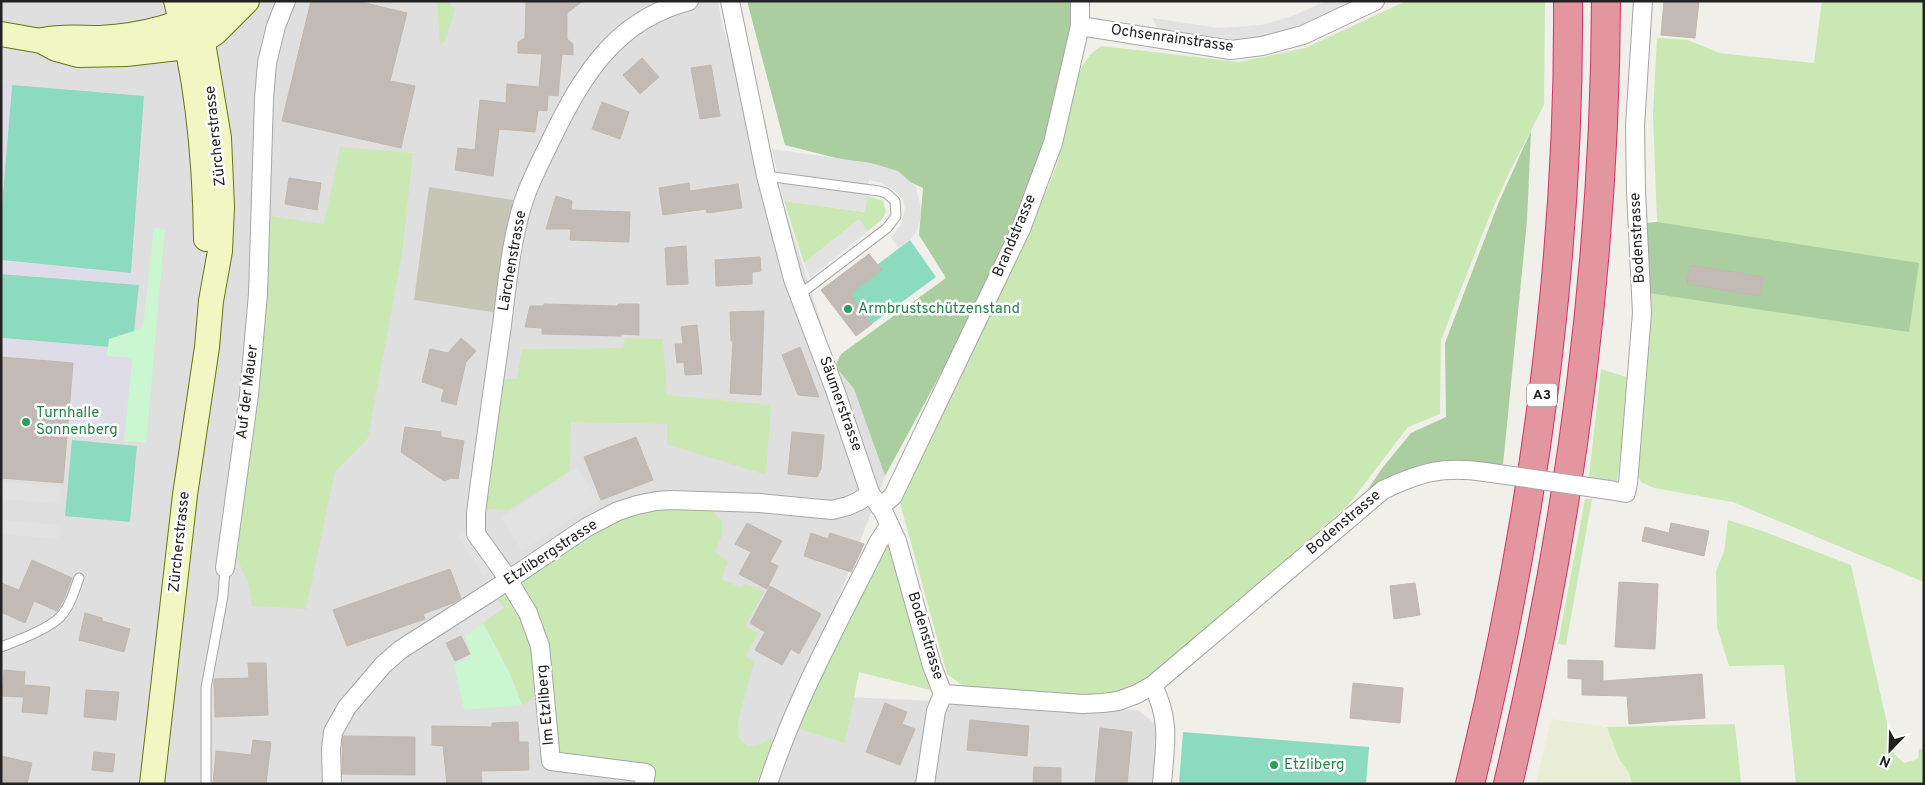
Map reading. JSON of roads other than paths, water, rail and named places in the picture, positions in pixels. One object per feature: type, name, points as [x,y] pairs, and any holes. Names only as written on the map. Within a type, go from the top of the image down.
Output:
[{"type":"highway","name":"A3","points":[[1470,784],[1509,600],[1527,500],[1542,396],[1554,288],[1561,194],[1566,100],[1568,1]]},
{"type":"highway","name":"A3","points":[[1508,784],[1531,686],[1553,571],[1581,384],[1598,201],[1604,99],[1606,1]]},
{"type":"main road","points":[[41,41],[65,37],[99,38],[123,36],[152,30],[188,10],[219,1]]},
{"type":"main road","points":[[1,34],[41,41],[67,53],[92,56],[126,54],[195,44],[215,33],[247,1]]},
{"type":"main road","name":"Zürcherstrasse","points":[[152,784],[185,495],[207,347],[211,301],[220,251],[222,207],[219,138],[188,10]]},
{"type":"street","name":"Auf der Mauer","points":[[225,568],[249,395],[258,294],[263,194],[264,99],[267,63],[276,26],[286,1]]},
{"type":"street","name":"Lärchenstrasse","points":[[508,580],[476,534],[476,513],[513,247],[523,202],[533,176],[564,112],[590,70],[624,33],[645,18],[689,1]]},
{"type":"street","name":"Säumerstrasse","points":[[730,1],[766,176],[799,295],[875,500],[883,511],[889,526]]},
{"type":"street","name":"Brandstrasse","points":[[875,500],[893,496],[1021,229],[1053,143],[1080,26],[1080,1]]},
{"type":"street","name":"Ochsenrainstrasse","points":[[1080,26],[1231,50],[1262,46],[1303,35],[1375,1]]},
{"type":"street","name":"Bodenstrasse","points":[[889,526],[897,541],[932,666],[943,694],[1083,704],[1118,701],[1137,694],[1153,685],[1383,490],[1413,476],[1438,470],[1462,469],[1626,493],[1641,323],[1635,125],[1643,1]]},
{"type":"street","name":"Etzlibergstrasse","points":[[332,784],[331,749],[333,732],[347,707],[373,676],[400,650],[587,527],[618,511],[638,504],[681,500],[760,503],[832,510],[875,500]]},
{"type":"street","points":[[768,784],[778,754],[816,669],[879,541],[889,526]]},
{"type":"street","name":"Im Etzliberg","points":[[508,580],[528,613],[540,646],[551,761],[646,773],[644,784]]},
{"type":"street","points":[[1153,685],[1162,704],[1167,728],[1162,784]]},
{"type":"street","points":[[925,784],[936,711],[943,694]]},
{"type":"lane","points":[[766,176],[879,191],[891,197],[897,208],[896,216],[888,228],[799,295]]},
{"type":"lane","name":"Auf der Mauer","points":[[206,784],[206,688],[223,596],[225,568]]},
{"type":"lane","points":[[1,647],[30,636],[60,617],[79,578]]},
{"type":"place","name":"Armbrustschützenstand","points":[[848,309]]},
{"type":"place","name":"Turnhalle Sonnenberg","points":[[26,422]]},
{"type":"place","name":"Etzliberg","points":[[1274,765]]}]
